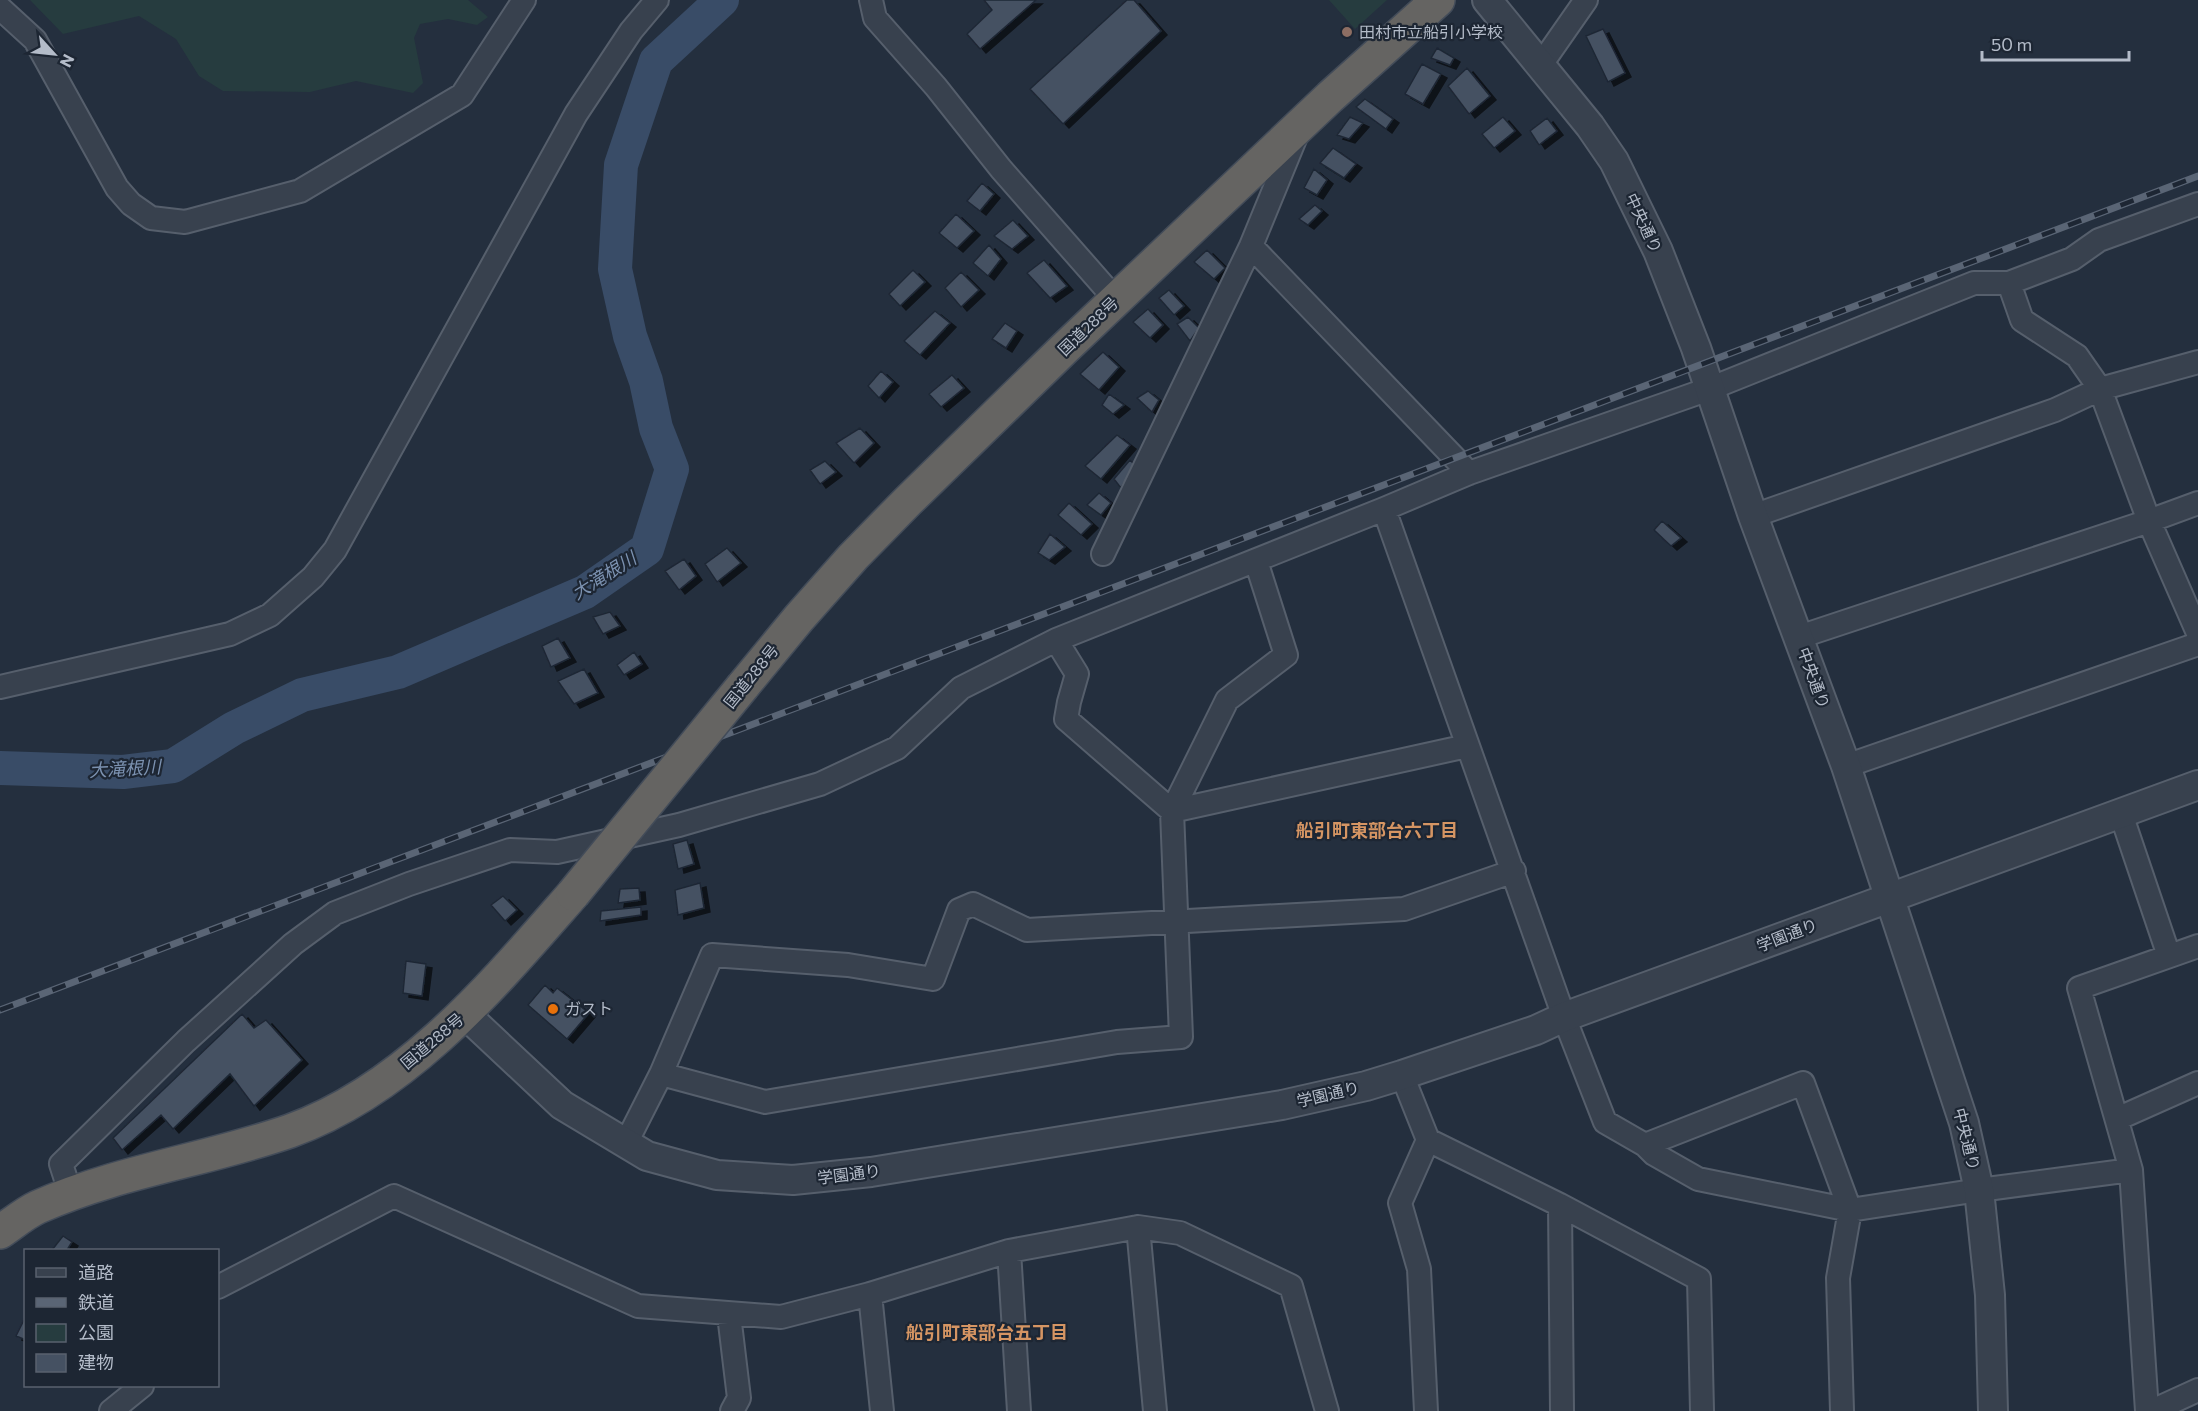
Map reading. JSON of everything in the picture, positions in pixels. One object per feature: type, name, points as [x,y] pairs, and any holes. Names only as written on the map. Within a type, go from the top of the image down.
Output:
[{"type":"highway","name":"国道288号","points":[[0,1232],[37,1208],[71,1195],[123,1176],[202,1157],[292,1130],[359,1099],[465,1014],[573,894],[799,618],[852,557],[1116,300],[1437,0]]},
{"type":"street","points":[[0,8],[35,40],[117,188],[131,204],[151,218],[185,222],[300,191],[462,95],[524,0]]},
{"type":"street","points":[[0,687],[230,634],[270,615],[313,577],[335,550],[576,114],[631,31],[657,0]]},
{"type":"street","points":[[871,0],[875,18],[936,87],[1001,169],[1116,300]]},
{"type":"street","name":"中央通り","points":[[1487,0],[1590,126],[1614,161],[1636,202],[1681,308],[1753,516],[1846,766],[1964,1123],[1979,1190],[1990,1295],[1993,1411]]},
{"type":"street","points":[[1540,66],[1586,0]]},
{"type":"street","points":[[1103,554],[1251,246],[1301,125]]},
{"type":"street","points":[[71,1195],[61,1164],[219,1011],[292,944],[335,914],[409,884],[510,850],[557,852],[679,825],[820,784],[897,748],[961,688],[1056,640],[1469,473],[1709,389],[1974,283],[2009,283],[2072,260],[2099,240],[2198,204]]},
{"type":"street","points":[[1251,246],[1469,473]]},
{"type":"street","points":[[2009,283],[2022,320],[2077,356],[2100,389],[2149,521],[2198,633]]},
{"type":"street","points":[[1753,516],[2055,410],[2100,389],[2198,362]]},
{"type":"street","points":[[1799,637],[2198,503]]},
{"type":"street","points":[[1384,509],[1564,1017],[1605,1122],[1698,1179],[1850,1210],[2131,1170]]},
{"type":"street","points":[[662,1074],[765,1102],[1117,1042],[1180,1037],[1172,811],[1227,700],[1286,655],[1256,561]]},
{"type":"street","points":[[1056,640],[1077,674],[1066,719],[1172,811]]},
{"type":"street","points":[[1846,766],[2198,644]]},
{"type":"street","points":[[1172,811],[1467,746]]},
{"type":"street","name":"学園通り","points":[[465,1014],[562,1106],[647,1156],[717,1175],[793,1180],[871,1172],[1272,1107],[1366,1086],[1536,1030],[1564,1017],[1888,897],[2198,785]]},
{"type":"street","points":[[2121,814],[2169,956]]},
{"type":"street","points":[[625,1145],[662,1074],[712,955],[848,965],[933,980],[960,910],[972,904],[1027,930],[1404,909],[1514,871]]},
{"type":"street","points":[[2147,1411],[2131,1170],[2079,988],[2198,946]]},
{"type":"street","points":[[1402,1075],[1428,1140],[1560,1204],[1699,1279],[1702,1411]]},
{"type":"street","points":[[1645,1145],[1803,1083],[1850,1210],[1838,1278],[1842,1411]]},
{"type":"street","points":[[2117,1119],[2198,1083]]},
{"type":"street","points":[[1426,1411],[1419,1269],[1400,1203],[1428,1140]]},
{"type":"street","points":[[219,1286],[394,1196],[639,1306],[729,1315],[781,1317],[870,1294],[1009,1251],[1138,1227],[1180,1233],[1291,1286],[1327,1411]]},
{"type":"street","points":[[1560,1204],[1562,1411]]},
{"type":"street","points":[[1138,1227],[1155,1411]]},
{"type":"street","points":[[1009,1251],[1019,1411]]},
{"type":"street","points":[[870,1294],[882,1411]]},
{"type":"street","points":[[729,1315],[739,1398],[732,1411]]},
{"type":"street","points":[[111,1411],[141,1387]]},
{"type":"street","points":[[2152,1411],[2198,1390]]},
{"type":"green space","points":[[30,0],[468,0],[488,17],[477,25],[448,19],[420,24],[414,38],[423,83],[413,93],[356,81],[310,92],[223,91],[199,76],[176,39],[139,16],[63,34]]},
{"type":"green space","points":[[1329,0],[1387,0],[1355,29]]},
{"type":"building","points":[[984,0],[1036,0],[980,49],[967,34],[992,10]]},
{"type":"building","points":[[1127,0],[1134,0],[1161,31],[1063,124],[1030,89]]},
{"type":"building","points":[[1603,29],[1625,73],[1608,82],[1586,36]]},
{"type":"building","points":[[1437,48],[1454,58],[1450,65],[1431,58]]},
{"type":"building","points":[[1422,64],[1441,74],[1423,104],[1405,94]]},
{"type":"building","points":[[1467,68],[1490,96],[1469,114],[1448,86]]},
{"type":"building","points":[[1365,99],[1393,119],[1386,129],[1356,107]]},
{"type":"building","points":[[1350,117],[1363,123],[1349,139],[1337,135]]},
{"type":"building","points":[[1503,117],[1515,131],[1494,148],[1482,134]]},
{"type":"building","points":[[1547,118],[1557,131],[1539,145],[1530,131]]},
{"type":"building","points":[[1333,148],[1356,164],[1344,178],[1320,163]]},
{"type":"building","points":[[1314,169],[1327,180],[1317,195],[1304,188]]},
{"type":"building","points":[[982,183],[994,194],[980,211],[967,201]]},
{"type":"building","points":[[1315,205],[1322,211],[1308,225],[1299,219]]},
{"type":"building","points":[[956,214],[974,231],[957,248],[939,233]]},
{"type":"building","points":[[1013,220],[1028,236],[1012,249],[994,236]]},
{"type":"building","points":[[989,245],[1001,259],[988,276],[973,263]]},
{"type":"building","points":[[1207,250],[1225,268],[1214,279],[1194,262]]},
{"type":"building","points":[[1044,260],[1067,286],[1050,298],[1027,273]]},
{"type":"building","points":[[913,270],[925,282],[900,306],[889,294]]},
{"type":"building","points":[[961,272],[979,290],[961,307],[945,288]]},
{"type":"building","points":[[1169,290],[1184,306],[1174,315],[1159,298]]},
{"type":"building","points":[[1148,309],[1163,325],[1150,338],[1133,322]]},
{"type":"building","points":[[935,311],[950,323],[920,355],[904,341]]},
{"type":"building","points":[[1188,317],[1199,328],[1190,341],[1177,324]]},
{"type":"building","points":[[1005,323],[1017,331],[1006,348],[992,339]]},
{"type":"building","points":[[1103,352],[1119,367],[1099,390],[1080,374]]},
{"type":"building","points":[[881,371],[893,382],[879,398],[868,386]]},
{"type":"building","points":[[952,375],[964,388],[941,407],[929,394]]},
{"type":"building","points":[[1148,391],[1159,400],[1152,412],[1137,398]]},
{"type":"building","points":[[1109,394],[1124,405],[1113,414],[1102,405]]},
{"type":"building","points":[[860,428],[874,443],[854,463],[836,443]]},
{"type":"building","points":[[1117,435],[1130,445],[1101,479],[1085,466]]},
{"type":"building","points":[[1130,460],[1135,465],[1121,488],[1114,479]]},
{"type":"building","points":[[825,461],[836,472],[820,484],[810,470]]},
{"type":"building","points":[[1099,493],[1111,503],[1101,515],[1087,505]]},
{"type":"building","points":[[1069,503],[1092,524],[1081,535],[1058,515]]},
{"type":"building","points":[[1662,521],[1681,538],[1671,546],[1654,530]]},
{"type":"building","points":[[1050,534],[1065,547],[1049,560],[1038,553]]},
{"type":"building","points":[[727,548],[741,563],[717,582],[705,564]]},
{"type":"building","points":[[684,559],[696,576],[679,590],[665,571]]},
{"type":"building","points":[[610,612],[620,626],[603,634],[593,617]]},
{"type":"building","points":[[558,638],[570,658],[551,667],[542,646]]},
{"type":"building","points":[[634,652],[642,664],[624,675],[617,665]]},
{"type":"building","points":[[584,669],[598,693],[574,704],[558,681]]},
{"type":"building","points":[[687,840],[694,864],[678,869],[673,844]]},
{"type":"building","points":[[700,883],[704,908],[678,915],[675,890]]},
{"type":"building","points":[[639,888],[640,900],[618,903],[620,889]]},
{"type":"building","points":[[503,896],[517,910],[505,921],[491,905]]},
{"type":"building","points":[[641,907],[641,915],[600,921],[601,911]]},
{"type":"building","points":[[406,961],[426,964],[422,996],[403,993]]},
{"type":"building","points":[[545,985],[553,993],[557,988],[589,1013],[567,1039],[528,1005]]},
{"type":"building","points":[[242,1014],[254,1028],[266,1020],[302,1060],[254,1106],[230,1074],[173,1129],[161,1115],[122,1150],[113,1138]]},
{"type":"building","points":[[63,1236],[72,1242],[68,1249],[53,1249]]},
{"type":"building","points":[[24,1320],[24,1339],[16,1336]]},
{"type":"waterway","name":"大滝根川","points":[[0,768],[123,772],[173,766],[234,728],[302,695],[398,672],[585,592],[647,549],[672,469],[656,428],[646,381],[630,336],[615,269],[621,165],[656,61],[722,0]]},
{"type":"railway","points":[[0,1010],[2198,176]]},
{"type":"place","name":"田村市立船引小学校","points":[[1347,32]]},
{"type":"place","name":"ガスト","points":[[553,1009]]},
{"type":"district","name":"船引町東部台六丁目","points":[[1377,831]]},
{"type":"district","name":"船引町東部台五丁目","points":[[987,1333]]}]
